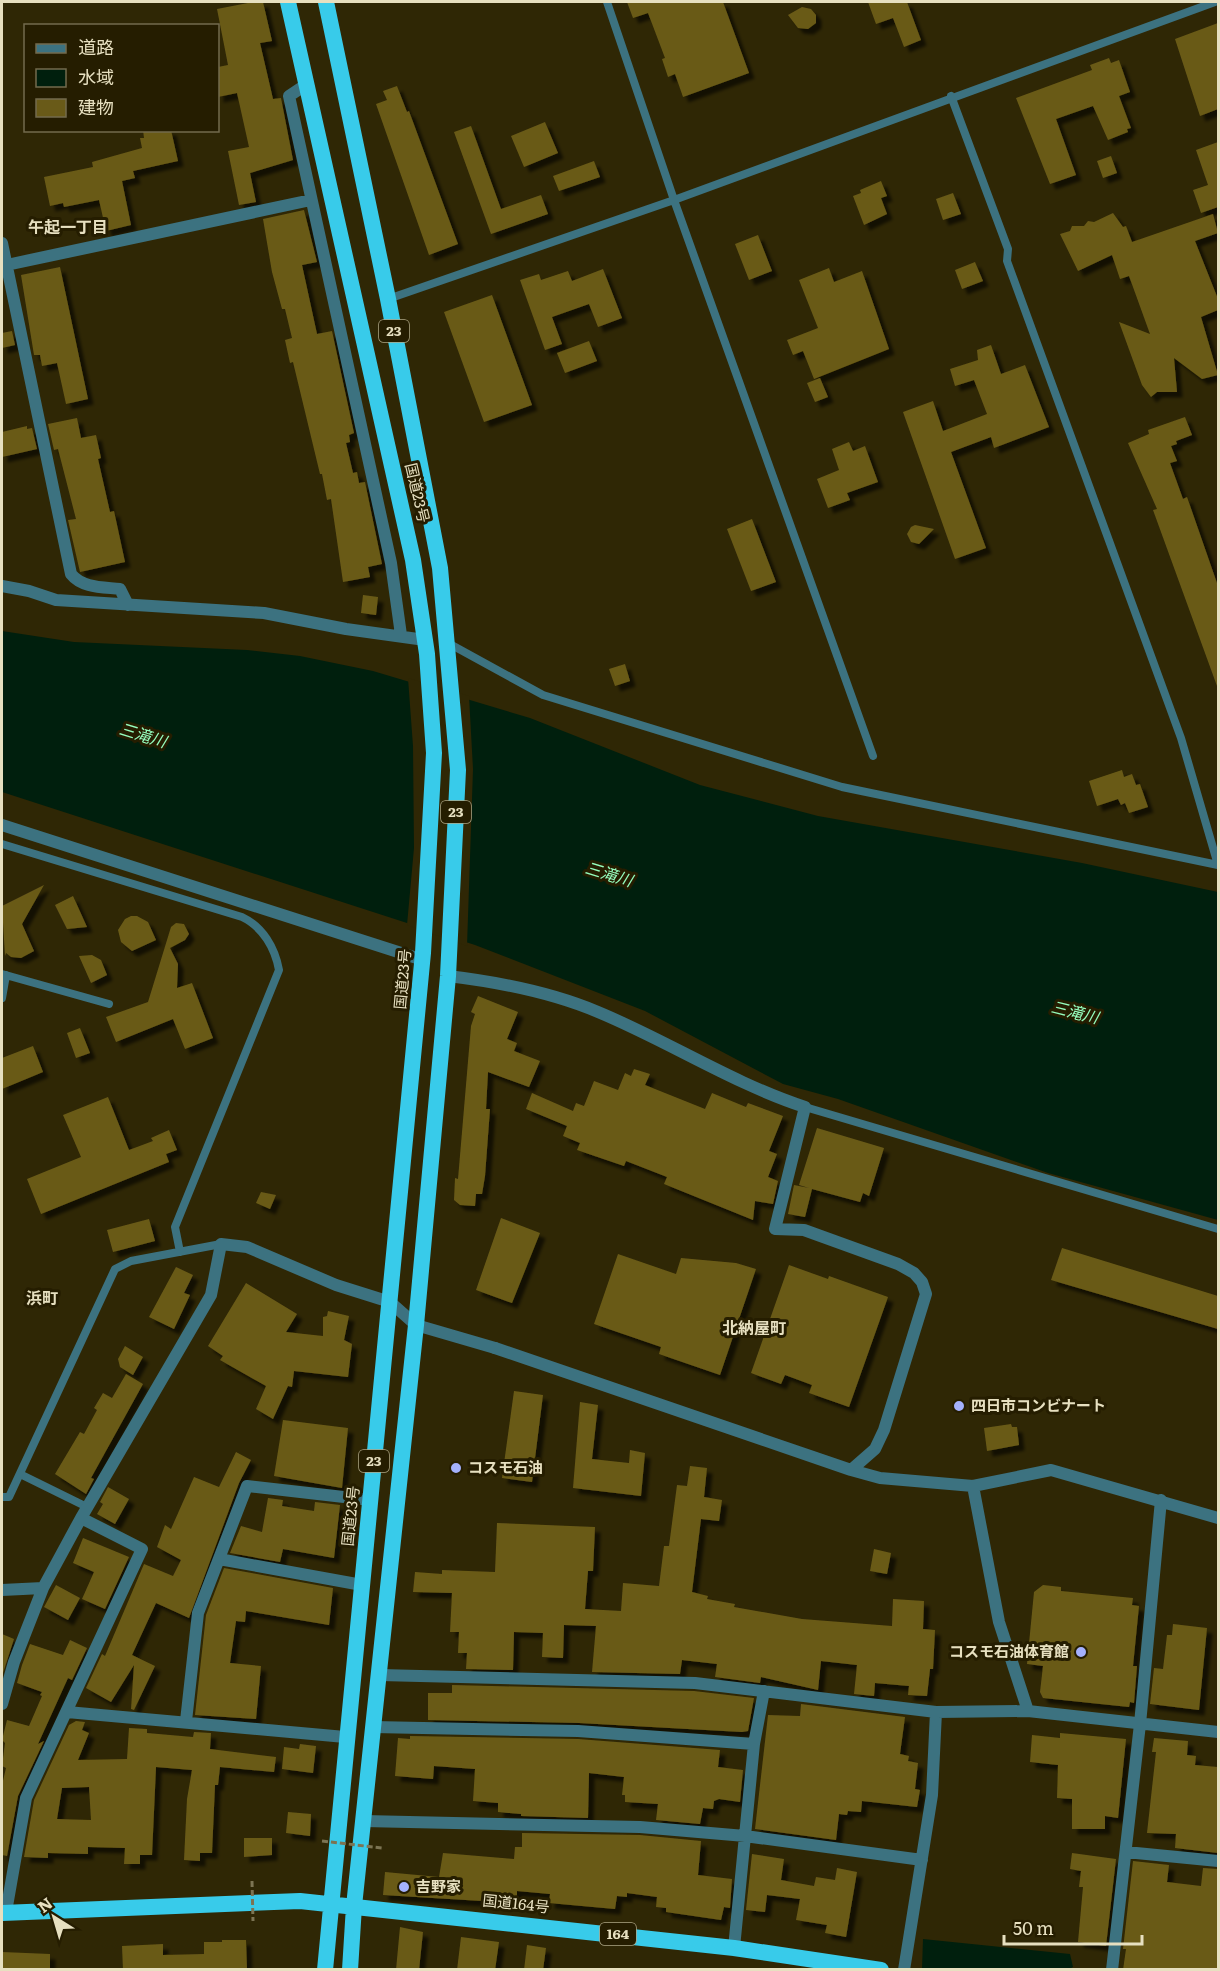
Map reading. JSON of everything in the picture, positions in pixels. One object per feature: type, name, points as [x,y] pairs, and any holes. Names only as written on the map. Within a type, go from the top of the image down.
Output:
[{"type":"highway","name":"国道23号","points":[[288,2],[413,560],[426,647],[434,753],[423,956],[362,1585],[345,1737],[325,1970]]},
{"type":"highway","name":"国道23号","points":[[326,2],[388,300],[440,568],[458,770],[448,969],[416,1325],[354,1906],[350,1970]]},
{"type":"highway","name":"国道164号","points":[[4,1912],[300,1900],[734,1948],[881,1970]]},
{"type":"street","points":[[307,84],[289,96],[391,563],[401,635]]},
{"type":"street","points":[[4,266],[311,200]]},
{"type":"street","points":[[2,243],[4,266],[71,574],[76,580],[86,584],[120,589],[128,605]]},
{"type":"street","points":[[2,586],[29,591],[56,600],[264,613],[346,630],[401,635],[426,647]]},
{"type":"street","points":[[2,825],[423,956]]},
{"type":"street","points":[[448,969],[595,1010],[716,1069],[805,1107],[775,1229],[804,1230],[898,1264],[914,1273],[922,1282],[926,1294],[884,1430],[875,1449],[850,1470]]},
{"type":"street","points":[[2,1704],[14,1662],[43,1588],[211,1295],[221,1244],[247,1247],[336,1285],[390,1302],[416,1325],[495,1348],[850,1470],[880,1478],[973,1486],[1051,1470],[1218,1518]]},
{"type":"street","points":[[186,1721],[198,1613],[247,1486],[370,1500]]},
{"type":"street","points":[[973,1486],[999,1622],[1028,1711]]},
{"type":"street","points":[[1112,1970],[1140,1724],[1161,1500]]},
{"type":"street","points":[[4,1912],[26,1798],[142,1549],[84,1513]]},
{"type":"street","points":[[219,1559],[362,1585]]},
{"type":"street","points":[[2,1590],[43,1588]]},
{"type":"street","points":[[380,1674],[695,1683],[936,1712],[1028,1711],[1218,1732]]},
{"type":"street","points":[[734,1948],[754,1744],[764,1691]]},
{"type":"street","points":[[67,1712],[345,1737]]},
{"type":"street","points":[[904,1970],[932,1795],[936,1712]]},
{"type":"street","points":[[373,1727],[579,1731],[754,1744]]},
{"type":"street","points":[[364,1821],[468,1825],[555,1824],[745,1836],[922,1860]]},
{"type":"street","points":[[1126,1852],[1218,1861]]},
{"type":"lane","points":[[607,2],[674,200],[873,756]]},
{"type":"lane","points":[[388,300],[674,200],[951,96],[1215,2]]},
{"type":"lane","points":[[446,642],[543,694],[842,787],[1218,865],[1181,738],[1006,261],[1008,249],[951,96]]},
{"type":"lane","points":[[2,844],[242,917],[256,924],[276,954],[279,970],[175,1227],[180,1252]]},
{"type":"lane","points":[[2,998],[4,974],[109,1004]]},
{"type":"lane","points":[[805,1107],[1218,1229]]},
{"type":"lane","points":[[2,1497],[9,1497],[115,1269],[131,1261],[221,1244]]},
{"type":"lane","points":[[20,1474],[84,1513]]},
{"type":"path","points":[[322,1841],[382,1848]]},
{"type":"path","points":[[252,1881],[254,1921]]},
{"type":"water","name":"三滝川","points":[[2,631],[74,642],[247,650],[300,656],[373,671],[530,718],[700,785],[818,816],[1082,863],[1218,892],[1218,1220],[1048,1173],[838,1099],[783,1084],[645,1011],[475,945],[2,792]]},
{"type":"water","points":[[923,1939],[1070,1954],[1073,1967],[1067,1970],[922,1969]]},
{"type":"pier","points":[[408,678],[469,696],[473,769],[467,946],[407,925],[414,848],[413,746]]},
{"type":"building","points":[[263,2],[272,41],[260,43],[273,99],[281,98],[293,160],[250,173],[256,202],[239,205],[228,151],[249,147],[237,93],[219,97],[219,67],[228,65],[217,9]]},
{"type":"building","points":[[627,2],[723,2],[749,73],[683,97],[675,74],[668,77],[662,59],[665,58],[648,13],[633,18]]},
{"type":"building","points":[[868,2],[907,2],[921,40],[904,47],[893,18],[876,24]]},
{"type":"building","points":[[802,7],[811,9],[816,15],[816,23],[808,29],[798,28],[788,15]]},
{"type":"building","points":[[1218,23],[1218,109],[1200,116],[1175,39]]},
{"type":"building","points":[[1109,58],[1111,63],[1119,60],[1130,92],[1119,96],[1131,128],[1127,129],[1128,132],[1108,140],[1093,106],[1056,119],[1076,175],[1050,184],[1016,98],[1092,70],[1090,65]]},
{"type":"building","points":[[397,86],[407,112],[409,111],[458,244],[429,255],[376,104],[387,100],[383,91]]},
{"type":"building","points":[[545,122],[558,153],[524,167],[511,136]]},
{"type":"building","points":[[471,126],[501,209],[541,195],[548,214],[491,234],[454,132]]},
{"type":"building","points":[[143,132],[171,132],[178,161],[133,171],[135,178],[122,181],[131,225],[106,231],[99,200],[64,207],[63,203],[50,206],[44,177],[93,167],[92,162],[142,148],[140,138],[144,138]]},
{"type":"building","points":[[1218,142],[1218,207],[1201,213],[1193,190],[1208,185],[1196,150]]},
{"type":"building","points":[[1111,156],[1117,173],[1103,178],[1097,161]]},
{"type":"building","points":[[594,161],[600,177],[559,191],[553,176]]},
{"type":"building","points":[[881,181],[887,196],[881,198],[887,214],[864,225],[853,196],[861,193],[860,190]]},
{"type":"building","points":[[953,193],[961,214],[943,220],[936,199]]},
{"type":"building","points":[[304,210],[317,262],[302,265],[317,334],[332,331],[354,433],[349,435],[350,442],[346,443],[353,473],[357,472],[359,483],[365,482],[382,564],[368,567],[370,577],[343,582],[331,499],[327,500],[293,362],[290,363],[285,340],[292,338],[272,272],[263,219]]},
{"type":"building","points":[[1113,213],[1123,227],[1126,226],[1132,242],[1213,214],[1218,233],[1195,241],[1218,299],[1218,310],[1201,317],[1218,375],[1202,379],[1174,358],[1177,392],[1157,392],[1151,397],[1142,385],[1119,322],[1150,334],[1129,276],[1120,279],[1112,255],[1078,271],[1060,234],[1070,231],[1072,226],[1084,226],[1088,221],[1094,222]]},
{"type":"building","points":[[758,235],[772,271],[749,280],[735,244]]},
{"type":"building","points":[[975,262],[983,281],[962,289],[955,270]]},
{"type":"building","points":[[60,267],[88,399],[66,404],[57,363],[42,366],[40,355],[34,355],[21,275]]},
{"type":"building","points":[[829,268],[834,282],[862,271],[889,349],[814,379],[803,351],[793,355],[787,340],[818,328],[799,280]]},
{"type":"building","points":[[603,269],[622,318],[598,327],[589,304],[552,317],[562,344],[545,350],[520,280],[539,274],[541,280],[568,271],[572,281]]},
{"type":"building","points":[[492,295],[532,405],[484,422],[444,312]]},
{"type":"building","points":[[12,331],[15,345],[2,348],[2,333]]},
{"type":"building","points":[[589,341],[597,361],[565,373],[557,353]]},
{"type":"building","points":[[991,345],[1001,374],[1025,365],[1049,427],[994,448],[991,437],[951,452],[986,548],[955,559],[903,412],[933,401],[943,431],[987,414],[974,380],[955,386],[950,369],[978,360],[977,350]]},
{"type":"building","points":[[820,378],[828,397],[815,402],[807,383]]},
{"type":"building","points":[[1185,417],[1192,435],[1176,441],[1177,444],[1171,446],[1177,461],[1170,463],[1183,499],[1187,497],[1218,586],[1217,686],[1153,510],[1157,509],[1128,443],[1149,434],[1148,430]]},
{"type":"building","points":[[77,418],[81,438],[96,435],[101,458],[98,459],[110,512],[114,511],[125,562],[80,572],[68,520],[76,519],[58,449],[54,450],[48,424]]},
{"type":"building","points":[[27,426],[27,429],[32,428],[37,449],[2,457],[2,432]]},
{"type":"building","points":[[849,442],[853,451],[865,446],[878,482],[847,493],[850,500],[828,508],[817,479],[839,470],[832,449]]},
{"type":"building","points":[[752,519],[776,582],[751,591],[727,529]]},
{"type":"building","points":[[915,525],[934,529],[919,544],[911,542],[907,534]]},
{"type":"building","points":[[363,595],[378,597],[376,615],[361,613]]},
{"type":"building","points":[[625,664],[630,681],[615,686],[609,669]]},
{"type":"building","points":[[1122,770],[1124,777],[1132,774],[1136,785],[1140,784],[1148,807],[1129,813],[1125,803],[1121,805],[1118,799],[1097,806],[1089,781]]},
{"type":"building","points":[[44,885],[22,924],[34,951],[21,958],[11,957],[6,953],[5,956],[2,906]]},
{"type":"building","points":[[73,896],[87,927],[67,929],[55,905]]},
{"type":"building","points":[[137,916],[148,922],[156,940],[132,951],[121,942],[118,930],[125,919]]},
{"type":"building","points":[[176,923],[184,924],[189,934],[185,940],[170,948],[178,964],[177,988],[192,983],[213,1038],[185,1049],[173,1019],[116,1042],[106,1017],[148,1002],[171,927]]},
{"type":"building","points":[[92,955],[101,960],[107,975],[91,983],[79,956]]},
{"type":"building","points":[[478,996],[518,1012],[507,1039],[517,1043],[514,1051],[540,1061],[529,1087],[488,1072],[486,1109],[490,1109],[485,1176],[482,1194],[476,1194],[475,1206],[460,1205],[454,1200],[455,1178],[458,1179],[471,1026],[475,1014],[471,1012]]},
{"type":"building","points":[[80,1028],[90,1053],[76,1058],[67,1033]]},
{"type":"building","points":[[33,1046],[43,1072],[2,1089],[2,1058]]},
{"type":"building","points":[[634,1069],[650,1074],[645,1085],[705,1109],[712,1093],[746,1107],[748,1103],[783,1116],[769,1151],[777,1154],[768,1177],[778,1181],[773,1204],[755,1201],[753,1220],[664,1184],[667,1177],[626,1161],[624,1166],[577,1150],[580,1143],[563,1136],[567,1126],[526,1109],[532,1093],[573,1111],[576,1103],[584,1106],[594,1081],[618,1090],[625,1073],[631,1076]]},
{"type":"building","points":[[108,1097],[129,1150],[153,1141],[151,1138],[169,1130],[177,1150],[166,1154],[169,1162],[41,1214],[27,1179],[81,1157],[63,1115]]},
{"type":"building","points":[[817,1128],[884,1148],[869,1196],[863,1193],[860,1202],[812,1189],[805,1217],[788,1214],[794,1185],[809,1188],[799,1185]]},
{"type":"building","points":[[261,1192],[276,1195],[270,1209],[256,1203]]},
{"type":"building","points":[[501,1218],[540,1233],[512,1303],[476,1290]]},
{"type":"building","points":[[149,1219],[155,1241],[113,1252],[107,1230]]},
{"type":"building","points":[[1062,1248],[1218,1296],[1218,1329],[1051,1280]]},
{"type":"building","points":[[618,1254],[676,1274],[681,1258],[736,1263],[756,1269],[720,1375],[659,1354],[661,1347],[594,1324]]},
{"type":"building","points":[[789,1265],[828,1279],[829,1276],[888,1297],[849,1407],[809,1393],[812,1385],[785,1375],[781,1384],[751,1373]]},
{"type":"building","points":[[176,1267],[193,1275],[184,1293],[190,1295],[174,1329],[149,1317]]},
{"type":"building","points":[[246,1283],[297,1314],[286,1332],[323,1336],[323,1317],[327,1316],[328,1311],[349,1316],[344,1340],[352,1344],[348,1377],[294,1371],[292,1387],[288,1386],[273,1419],[256,1409],[266,1386],[220,1360],[223,1356],[208,1346]]},
{"type":"building","points":[[125,1346],[143,1357],[133,1375],[120,1367],[118,1359]]},
{"type":"building","points":[[126,1374],[143,1384],[91,1478],[94,1479],[86,1494],[55,1474],[80,1432],[84,1434],[97,1410],[94,1408],[103,1393],[112,1398]]},
{"type":"building","points":[[514,1391],[543,1395],[532,1482],[502,1478]]},
{"type":"building","points":[[580,1402],[598,1405],[592,1459],[629,1463],[630,1450],[645,1453],[641,1496],[573,1488]]},
{"type":"building","points":[[283,1420],[348,1428],[342,1488],[274,1476]]},
{"type":"building","points":[[1011,1424],[1012,1427],[1017,1427],[1019,1445],[987,1451],[984,1428]]},
{"type":"building","points":[[236,1452],[251,1460],[239,1483],[189,1618],[156,1603],[132,1655],[155,1666],[134,1710],[131,1709],[134,1665],[111,1702],[86,1688],[102,1654],[105,1656],[144,1564],[173,1576],[181,1560],[157,1547],[165,1525],[171,1529],[194,1477],[219,1487]]},
{"type":"building","points":[[690,1466],[707,1468],[704,1497],[722,1500],[719,1521],[701,1519],[692,1592],[708,1596],[707,1599],[735,1604],[734,1607],[802,1619],[892,1626],[893,1599],[924,1601],[923,1629],[935,1630],[933,1669],[930,1669],[927,1696],[908,1695],[909,1686],[875,1683],[874,1696],[854,1694],[857,1665],[821,1661],[818,1690],[761,1677],[760,1683],[715,1677],[717,1664],[682,1660],[680,1674],[592,1672],[596,1626],[564,1625],[563,1658],[542,1657],[543,1633],[514,1632],[513,1670],[466,1669],[467,1653],[458,1653],[459,1632],[450,1632],[452,1593],[413,1592],[415,1572],[442,1574],[442,1570],[495,1572],[497,1523],[595,1527],[593,1571],[588,1571],[585,1609],[621,1611],[623,1583],[659,1586],[664,1546],[669,1546],[677,1485],[687,1486]]},
{"type":"building","points":[[108,1487],[129,1499],[115,1524],[97,1514]]},
{"type":"building","points":[[268,1498],[283,1500],[282,1506],[314,1511],[315,1502],[340,1505],[334,1558],[283,1549],[280,1562],[230,1553],[241,1526],[262,1532]]},
{"type":"building","points":[[83,1538],[129,1557],[105,1609],[82,1599],[94,1572],[73,1563]]},
{"type":"building","points":[[874,1549],[891,1553],[887,1574],[870,1571]]},
{"type":"building","points":[[224,1568],[333,1588],[329,1625],[246,1611],[245,1622],[236,1621],[230,1663],[261,1666],[256,1719],[195,1715],[206,1615]]},
{"type":"building","points":[[56,1585],[80,1598],[68,1620],[44,1607]]},
{"type":"building","name":"コスモ石油体育館","points":[[1043,1585],[1061,1587],[1061,1591],[1133,1598],[1132,1605],[1139,1606],[1133,1666],[1137,1666],[1134,1703],[1130,1702],[1129,1707],[1043,1698],[1040,1692],[1043,1666],[1027,1664],[1034,1592]]},
{"type":"building","points":[[1173,1624],[1207,1628],[1199,1710],[1150,1704],[1154,1668],[1163,1669],[1167,1635],[1172,1635]]},
{"type":"building","points":[[2,1634],[14,1639],[2,1676]]},
{"type":"building","points":[[70,1640],[87,1648],[72,1680],[68,1678],[38,1744],[44,1741],[18,1796],[7,1856],[2,1855],[2,1785],[6,1768],[2,1766],[5,1743],[2,1740],[7,1720],[29,1726],[42,1696],[40,1695],[42,1692],[17,1683],[22,1665],[30,1644],[63,1655]]},
{"type":"building","points":[[452,1685],[694,1691],[754,1698],[748,1731],[742,1732],[579,1723],[428,1720],[428,1693],[452,1693]]},
{"type":"building","points":[[801,1704],[905,1717],[900,1754],[909,1756],[908,1761],[918,1763],[915,1789],[920,1790],[917,1807],[862,1801],[861,1812],[848,1811],[847,1815],[839,1814],[836,1840],[755,1829],[768,1715],[800,1716]]},
{"type":"building","points":[[76,1721],[85,1722],[82,1730],[89,1733],[78,1760],[127,1759],[129,1728],[147,1729],[147,1733],[193,1737],[194,1732],[211,1733],[210,1749],[276,1757],[274,1772],[220,1767],[218,1785],[215,1785],[212,1853],[200,1853],[200,1861],[184,1860],[187,1799],[192,1770],[156,1767],[152,1855],[140,1855],[140,1864],[124,1864],[125,1848],[88,1847],[88,1854],[48,1853],[48,1858],[24,1857],[34,1800],[69,1725]],"holes":[[[89,1787],[91,1820],[57,1819],[62,1788]]]},
{"type":"building","points":[[1060,1733],[1126,1739],[1118,1818],[1105,1816],[1105,1829],[1072,1829],[1072,1799],[1057,1798],[1058,1765],[1030,1762],[1032,1735],[1060,1738]]},
{"type":"building","points":[[410,1736],[578,1739],[720,1750],[718,1767],[743,1770],[740,1802],[719,1799],[714,1801],[713,1809],[703,1808],[700,1824],[656,1820],[658,1804],[625,1802],[625,1795],[622,1795],[624,1777],[589,1773],[588,1818],[521,1816],[521,1814],[498,1812],[498,1803],[473,1801],[475,1769],[434,1766],[433,1779],[395,1776],[398,1738],[410,1739]]},
{"type":"building","points":[[1154,1738],[1188,1741],[1187,1755],[1196,1756],[1195,1765],[1218,1767],[1218,1853],[1175,1848],[1176,1834],[1147,1833],[1156,1752],[1152,1752]]},
{"type":"building","points":[[300,1744],[316,1746],[313,1773],[282,1769],[284,1747],[299,1749]]},
{"type":"building","points":[[288,1812],[311,1814],[310,1836],[286,1833]]},
{"type":"building","points":[[522,1833],[640,1835],[701,1841],[698,1875],[732,1879],[730,1908],[724,1907],[721,1920],[666,1912],[666,1908],[656,1907],[657,1897],[627,1893],[627,1897],[617,1896],[615,1909],[549,1903],[550,1894],[517,1891],[517,1903],[383,1895],[385,1872],[439,1877],[443,1853],[514,1859],[515,1847],[522,1847]]},
{"type":"building","points":[[244,1838],[272,1838],[272,1855],[244,1857]]},
{"type":"building","points":[[1072,1853],[1116,1859],[1106,1946],[1078,1942],[1083,1887],[1079,1887],[1081,1871],[1070,1869]]},
{"type":"building","points":[[752,1854],[784,1859],[781,1880],[814,1886],[816,1877],[835,1880],[837,1868],[857,1872],[846,1937],[825,1933],[827,1925],[796,1920],[800,1899],[767,1895],[765,1912],[746,1910]]},
{"type":"building","points":[[1133,1861],[1169,1865],[1167,1882],[1201,1886],[1203,1868],[1218,1869],[1218,1970],[1123,1970],[1126,1949],[1123,1949]]},
{"type":"building","points":[[400,1927],[423,1932],[419,1970],[396,1970]]},
{"type":"building","points":[[461,1937],[499,1942],[495,1970],[457,1970]]},
{"type":"building","points":[[222,1940],[246,1940],[247,1970],[123,1970],[122,1946],[163,1944],[163,1955],[204,1954],[204,1942],[222,1942]]},
{"type":"building","points":[[527,1945],[546,1948],[543,1970],[524,1970]]},
{"type":"building","points":[[2,1952],[50,1954],[50,1970],[2,1970]]},
{"type":"place","name":"四日市コンビナート","points":[[959,1406]]},
{"type":"place","name":"コスモ石油","points":[[456,1468]]},
{"type":"place","name":"コスモ石油体育館","points":[[1081,1652]]},
{"type":"place","name":"吉野家","points":[[404,1887]]},
{"type":"district","name":"午起一丁目","points":[[68,227]]},
{"type":"district","name":"浜町","points":[[42,1298]]},
{"type":"district","name":"北納屋町","points":[[754,1328]]}]
